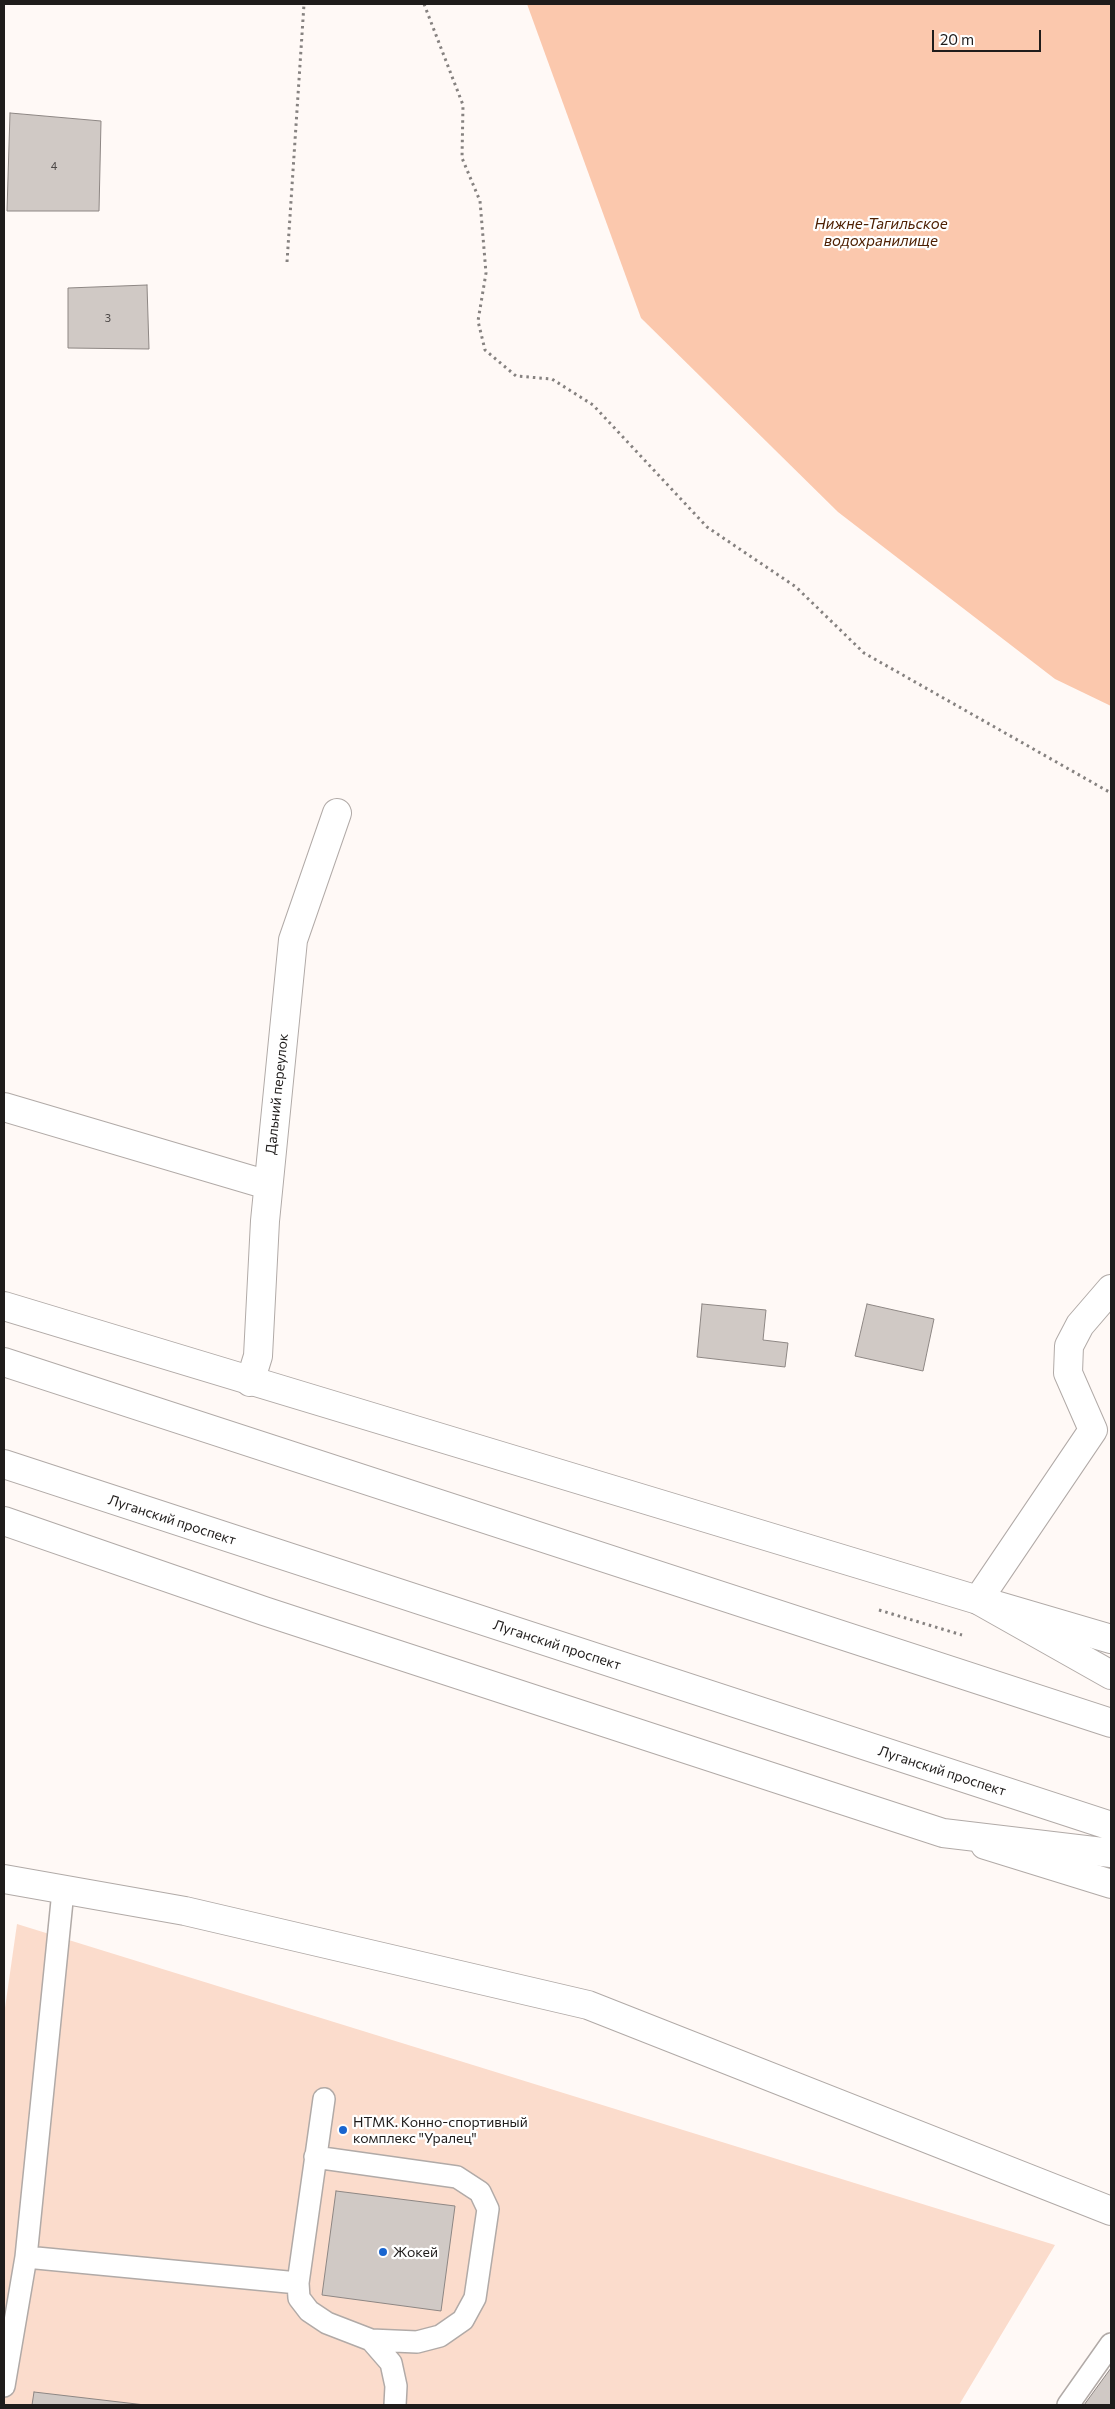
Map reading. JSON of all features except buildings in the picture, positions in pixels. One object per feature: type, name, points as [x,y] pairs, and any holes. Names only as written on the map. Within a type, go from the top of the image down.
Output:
[{"type":"main road","name":"Дальний переулок","points":[[250,1382],[258,1356],[268,1185],[293,940],[337,813]]},
{"type":"main road","points":[[4,1107],[268,1185]]},
{"type":"main road","points":[[978,1600],[1094,1430],[1068,1373],[1069,1346],[1080,1325],[1111,1289]]},
{"type":"main road","points":[[4,1306],[250,1382],[1111,1640]]},
{"type":"main road","points":[[4,1362],[1111,1724]]},
{"type":"main road","name":"Луганский проспект","points":[[4,1464],[1111,1826]]},
{"type":"main road","points":[[4,1521],[273,1614],[943,1832],[1111,1884]]},
{"type":"main road","points":[[978,1600],[1111,1675]]},
{"type":"main road","points":[[943,1832],[1111,1853]]},
{"type":"main road","points":[[4,1879],[63,1891],[186,1911],[588,2005],[1111,2211]]},
{"type":"lane","points":[[4,2386],[26,2258],[63,1891]]},
{"type":"lane","points":[[315,2157],[457,2177],[480,2192],[488,2210],[475,2298],[463,2320],[440,2336],[417,2342],[371,2340],[328,2323],[309,2311],[300,2298],[298,2283],[315,2157],[324,2099]]},
{"type":"lane","points":[[26,2258],[298,2283]]},
{"type":"lane","points":[[371,2340],[391,2363],[396,2386],[395,2405]]},
{"type":"lane","points":[[1068,2405],[1111,2344]]},
{"type":"path","points":[[287,262],[304,4]]},
{"type":"path","points":[[424,4],[463,105],[462,158],[480,202],[486,273],[478,321],[484,350],[516,376],[552,379],[593,405],[707,527],[796,587],[864,653],[1111,793]]},
{"type":"shaded area","name":"НТМК. Конно-спортивный комплекс \"Уралец\"","points":[[17,1924],[1055,2245],[959,2405],[4,2405],[4,2015]]},
{"type":"water","name":"Нижне-Тагильское водохранилище","points":[[527,4],[1111,4],[1111,706],[1055,679],[838,512],[641,318]]},
{"type":"place","name":"НТМК. Конно-спортивный комплекс \"Уралец\"","points":[[343,2130]]},
{"type":"place","name":"Жокей","points":[[383,2252]]}]
